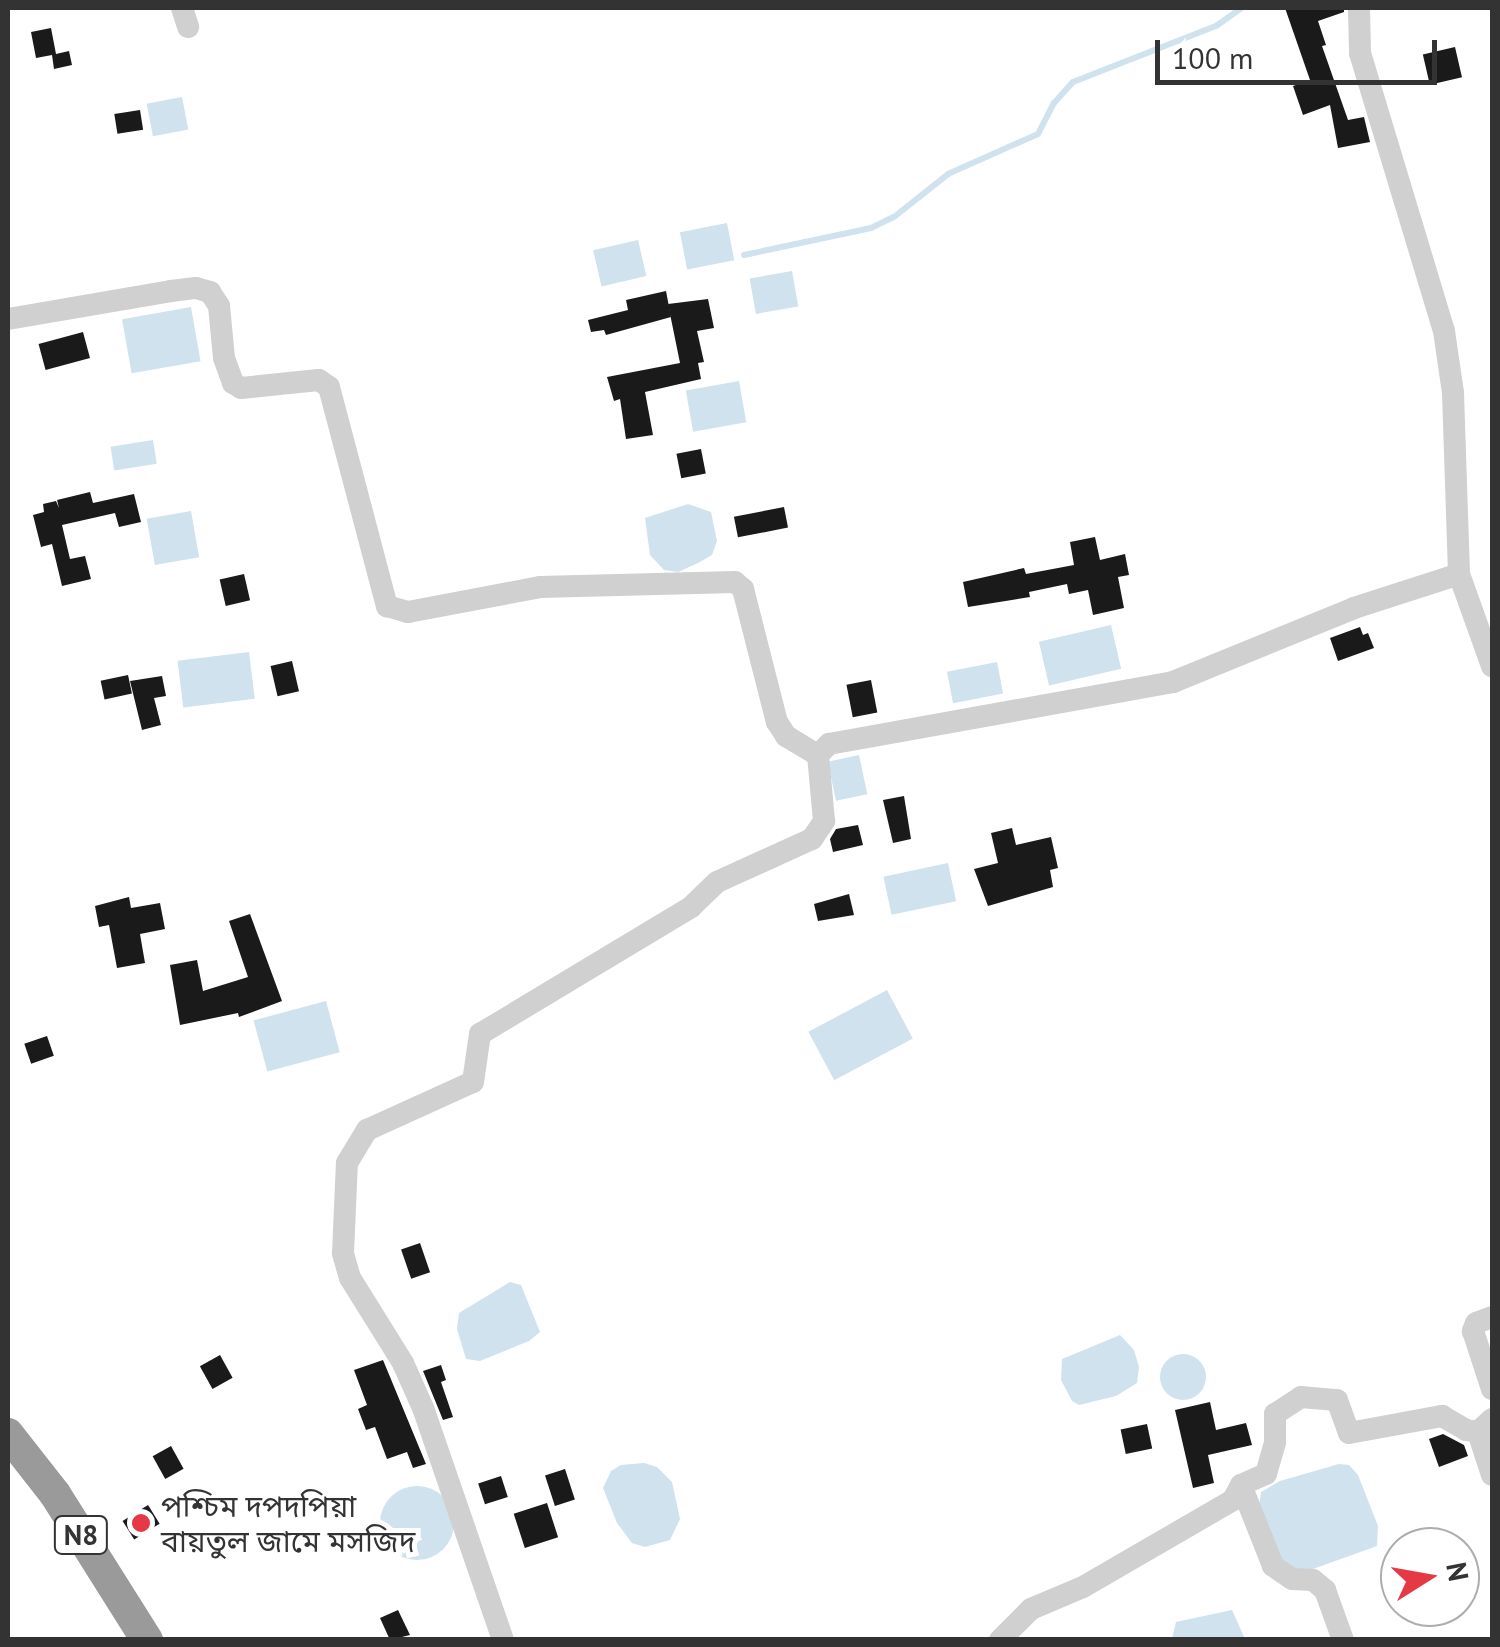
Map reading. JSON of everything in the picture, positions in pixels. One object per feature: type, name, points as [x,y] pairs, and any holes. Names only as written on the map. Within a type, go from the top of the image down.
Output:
[{"type":"highway","name":"N8","points":[[8,1434],[55,1494],[148,1640]]},
{"type":"street","points":[[1359,8],[1360,53],[1444,331],[1453,393],[1458,574],[1492,666]]},
{"type":"street","points":[[8,319],[196,288],[210,292],[219,306],[224,358],[233,382],[241,388],[318,380],[330,387],[387,606],[395,612],[540,587],[735,582],[743,589],[778,722],[786,736],[818,755]]},
{"type":"street","points":[[818,755],[829,744],[1173,682],[1354,608],[1458,574]]},
{"type":"street","points":[[503,1640],[423,1408],[403,1363],[350,1278],[343,1253],[347,1163],[367,1130],[473,1082],[480,1034],[690,907],[716,882],[812,839],[824,821],[818,755]]},
{"type":"street","points":[[1492,1316],[1476,1323],[1473,1330],[1492,1388]]},
{"type":"street","points":[[1000,1640],[1031,1609],[1082,1586],[1233,1500],[1241,1485],[1266,1474],[1275,1442],[1275,1414],[1301,1397],[1337,1400],[1349,1433],[1442,1416],[1466,1430],[1485,1426],[1492,1475]]},
{"type":"street","points":[[1241,1485],[1273,1566],[1292,1579],[1313,1580],[1325,1590],[1338,1614],[1343,1640]]},
{"type":"water","points":[[182,97],[188,129],[153,136],[147,104]]},
{"type":"water","points":[[727,223],[734,260],[687,269],[680,232]]},
{"type":"water","points":[[638,240],[646,276],[602,286],[593,250]]},
{"type":"water","points":[[792,271],[798,306],[756,314],[750,278]]},
{"type":"water","points":[[191,307],[201,361],[132,373],[122,319]]},
{"type":"water","points":[[739,381],[746,422],[693,432],[686,390]]},
{"type":"water","points":[[153,440],[157,464],[114,470],[111,447]]},
{"type":"water","points":[[688,504],[711,512],[717,541],[712,555],[678,572],[664,570],[650,555],[645,518]]},
{"type":"water","points":[[191,511],[199,557],[155,565],[147,519]]},
{"type":"water","points":[[1111,625],[1121,669],[1049,685],[1039,642]]},
{"type":"water","points":[[249,652],[255,699],[183,707],[178,661]]},
{"type":"water","points":[[997,662],[1003,693],[953,703],[947,672]]},
{"type":"water","points":[[859,755],[867,794],[836,801],[828,762]]},
{"type":"water","points":[[948,863],[956,901],[892,915],[883,877]]},
{"type":"water","points":[[887,990],[913,1039],[834,1080],[808,1032]]},
{"type":"water","points":[[326,1001],[340,1052],[267,1072],[254,1020]]},
{"type":"water","points":[[510,1282],[521,1285],[540,1332],[529,1341],[480,1361],[466,1359],[457,1329],[459,1313]]},
{"type":"water","points":[[1120,1335],[1134,1350],[1139,1367],[1137,1383],[1116,1396],[1079,1405],[1072,1401],[1061,1380],[1062,1359]]},
{"type":"water","points":[[1183,1354],[1199,1361],[1206,1377],[1199,1393],[1183,1400],[1167,1393],[1160,1377],[1167,1361]]},
{"type":"water","points":[[644,1463],[657,1467],[672,1482],[680,1519],[670,1540],[645,1547],[632,1543],[617,1523],[603,1488],[611,1471],[621,1465]]},
{"type":"water","points":[[1339,1464],[1349,1465],[1358,1475],[1378,1526],[1377,1546],[1299,1574],[1286,1571],[1259,1508],[1261,1492],[1280,1481]]},
{"type":"water","points":[[417,1486],[443,1497],[454,1523],[443,1549],[417,1560],[391,1549],[380,1523],[391,1497]]},
{"type":"water","points":[[1232,1610],[1245,1639],[1172,1639],[1176,1622]]},
{"type":"building","points":[[1285,8],[1344,8],[1344,12],[1318,21],[1326,45],[1322,46],[1348,120],[1364,117],[1370,142],[1338,148],[1330,105],[1303,115],[1293,86],[1310,80]]},
{"type":"building","points":[[51,28],[56,54],[69,51],[72,65],[54,69],[52,55],[36,58],[31,32]]},
{"type":"building","points":[[1455,47],[1462,77],[1430,85],[1423,54]]},
{"type":"building","points":[[140,110],[143,130],[117,134],[114,114]]},
{"type":"building","points":[[666,291],[671,317],[606,335],[604,330],[591,332],[588,320],[628,310],[626,300]]},
{"type":"building","points":[[708,299],[714,328],[697,331],[704,362],[698,363],[701,379],[645,392],[653,435],[626,439],[620,399],[614,401],[607,377],[680,363],[668,304]]},
{"type":"building","points":[[83,332],[90,358],[46,370],[39,344]]},
{"type":"building","points":[[701,449],[706,474],[681,478],[676,454]]},
{"type":"building","points":[[90,492],[93,503],[134,494],[141,522],[119,527],[115,513],[62,525],[70,559],[85,556],[91,579],[62,586],[52,544],[41,547],[33,515],[44,512],[43,504],[56,501],[59,508],[57,500]]},
{"type":"building","points":[[784,507],[788,528],[738,537],[734,517]]},
{"type":"building","points":[[1095,537],[1100,560],[1125,554],[1129,575],[1118,577],[1124,608],[1093,615],[1088,590],[1069,594],[1067,584],[1029,592],[1030,597],[968,607],[963,582],[1024,568],[1026,574],[1074,565],[1070,542]]},
{"type":"building","points":[[244,574],[250,600],[226,606],[220,580]]},
{"type":"building","points":[[1360,627],[1363,635],[1368,633],[1374,648],[1338,661],[1330,638]]},
{"type":"building","points":[[292,661],[299,691],[278,696],[271,666]]},
{"type":"building","points":[[128,675],[132,694],[105,699],[101,681]]},
{"type":"building","points":[[162,676],[166,696],[154,698],[161,725],[142,730],[130,681]]},
{"type":"building","points":[[871,680],[877,712],[853,717],[846,685]]},
{"type":"building","points":[[904,796],[911,839],[893,843],[883,800]]},
{"type":"building","points":[[858,825],[863,845],[833,852],[830,839],[836,829]]},
{"type":"building","points":[[1012,828],[1016,845],[1051,837],[1058,868],[1050,870],[1053,887],[988,906],[974,869],[998,863],[991,833]]},
{"type":"building","points":[[849,894],[854,915],[818,921],[814,904]]},
{"type":"building","points":[[129,897],[131,908],[160,903],[165,929],[140,934],[145,963],[117,968],[109,925],[99,927],[95,906]]},
{"type":"building","points":[[250,914],[282,1001],[239,1017],[238,1013],[180,1025],[170,965],[197,960],[203,991],[248,977],[229,921]]},
{"type":"building","points":[[47,1036],[54,1056],[31,1064],[24,1044]]},
{"type":"building","points":[[420,1243],[430,1272],[411,1279],[401,1250]]},
{"type":"building","points":[[220,1355],[233,1378],[212,1389],[200,1366]]},
{"type":"building","points":[[383,1360],[426,1464],[413,1468],[407,1452],[387,1459],[375,1427],[366,1430],[358,1409],[367,1405],[354,1370]]},
{"type":"building","points":[[441,1365],[446,1380],[441,1382],[453,1417],[443,1420],[423,1371]]},
{"type":"building","points":[[1210,1402],[1216,1430],[1246,1423],[1252,1445],[1208,1455],[1214,1483],[1193,1488],[1175,1410]]},
{"type":"building","points":[[1147,1424],[1152,1448],[1126,1454],[1121,1430]]},
{"type":"building","points":[[1443,1434],[1464,1445],[1468,1456],[1439,1467],[1429,1439]]},
{"type":"building","points":[[171,1446],[184,1469],[165,1479],[153,1456]]},
{"type":"building","points":[[565,1469],[575,1499],[555,1506],[545,1475]]},
{"type":"building","points":[[501,1476],[508,1497],[485,1504],[478,1483]]},
{"type":"building","points":[[547,1503],[558,1537],[525,1548],[514,1514]]},
{"type":"building","name":"পশ্চিম দপদপিয়া বায়তুল জামে মসজিদ","points":[[148,1505],[160,1524],[134,1540],[123,1521]]},
{"type":"building","points":[[398,1610],[410,1635],[390,1640],[380,1618]]},
{"type":"waterway","points":[[744,255],[871,228],[894,217],[948,174],[1038,134],[1054,103],[1073,82],[1216,26],[1242,8]]},
{"type":"place","name":"পশ্চিম দপদপিয়া বায়তুল জামে মসজিদ","points":[[141,1523]]}]
